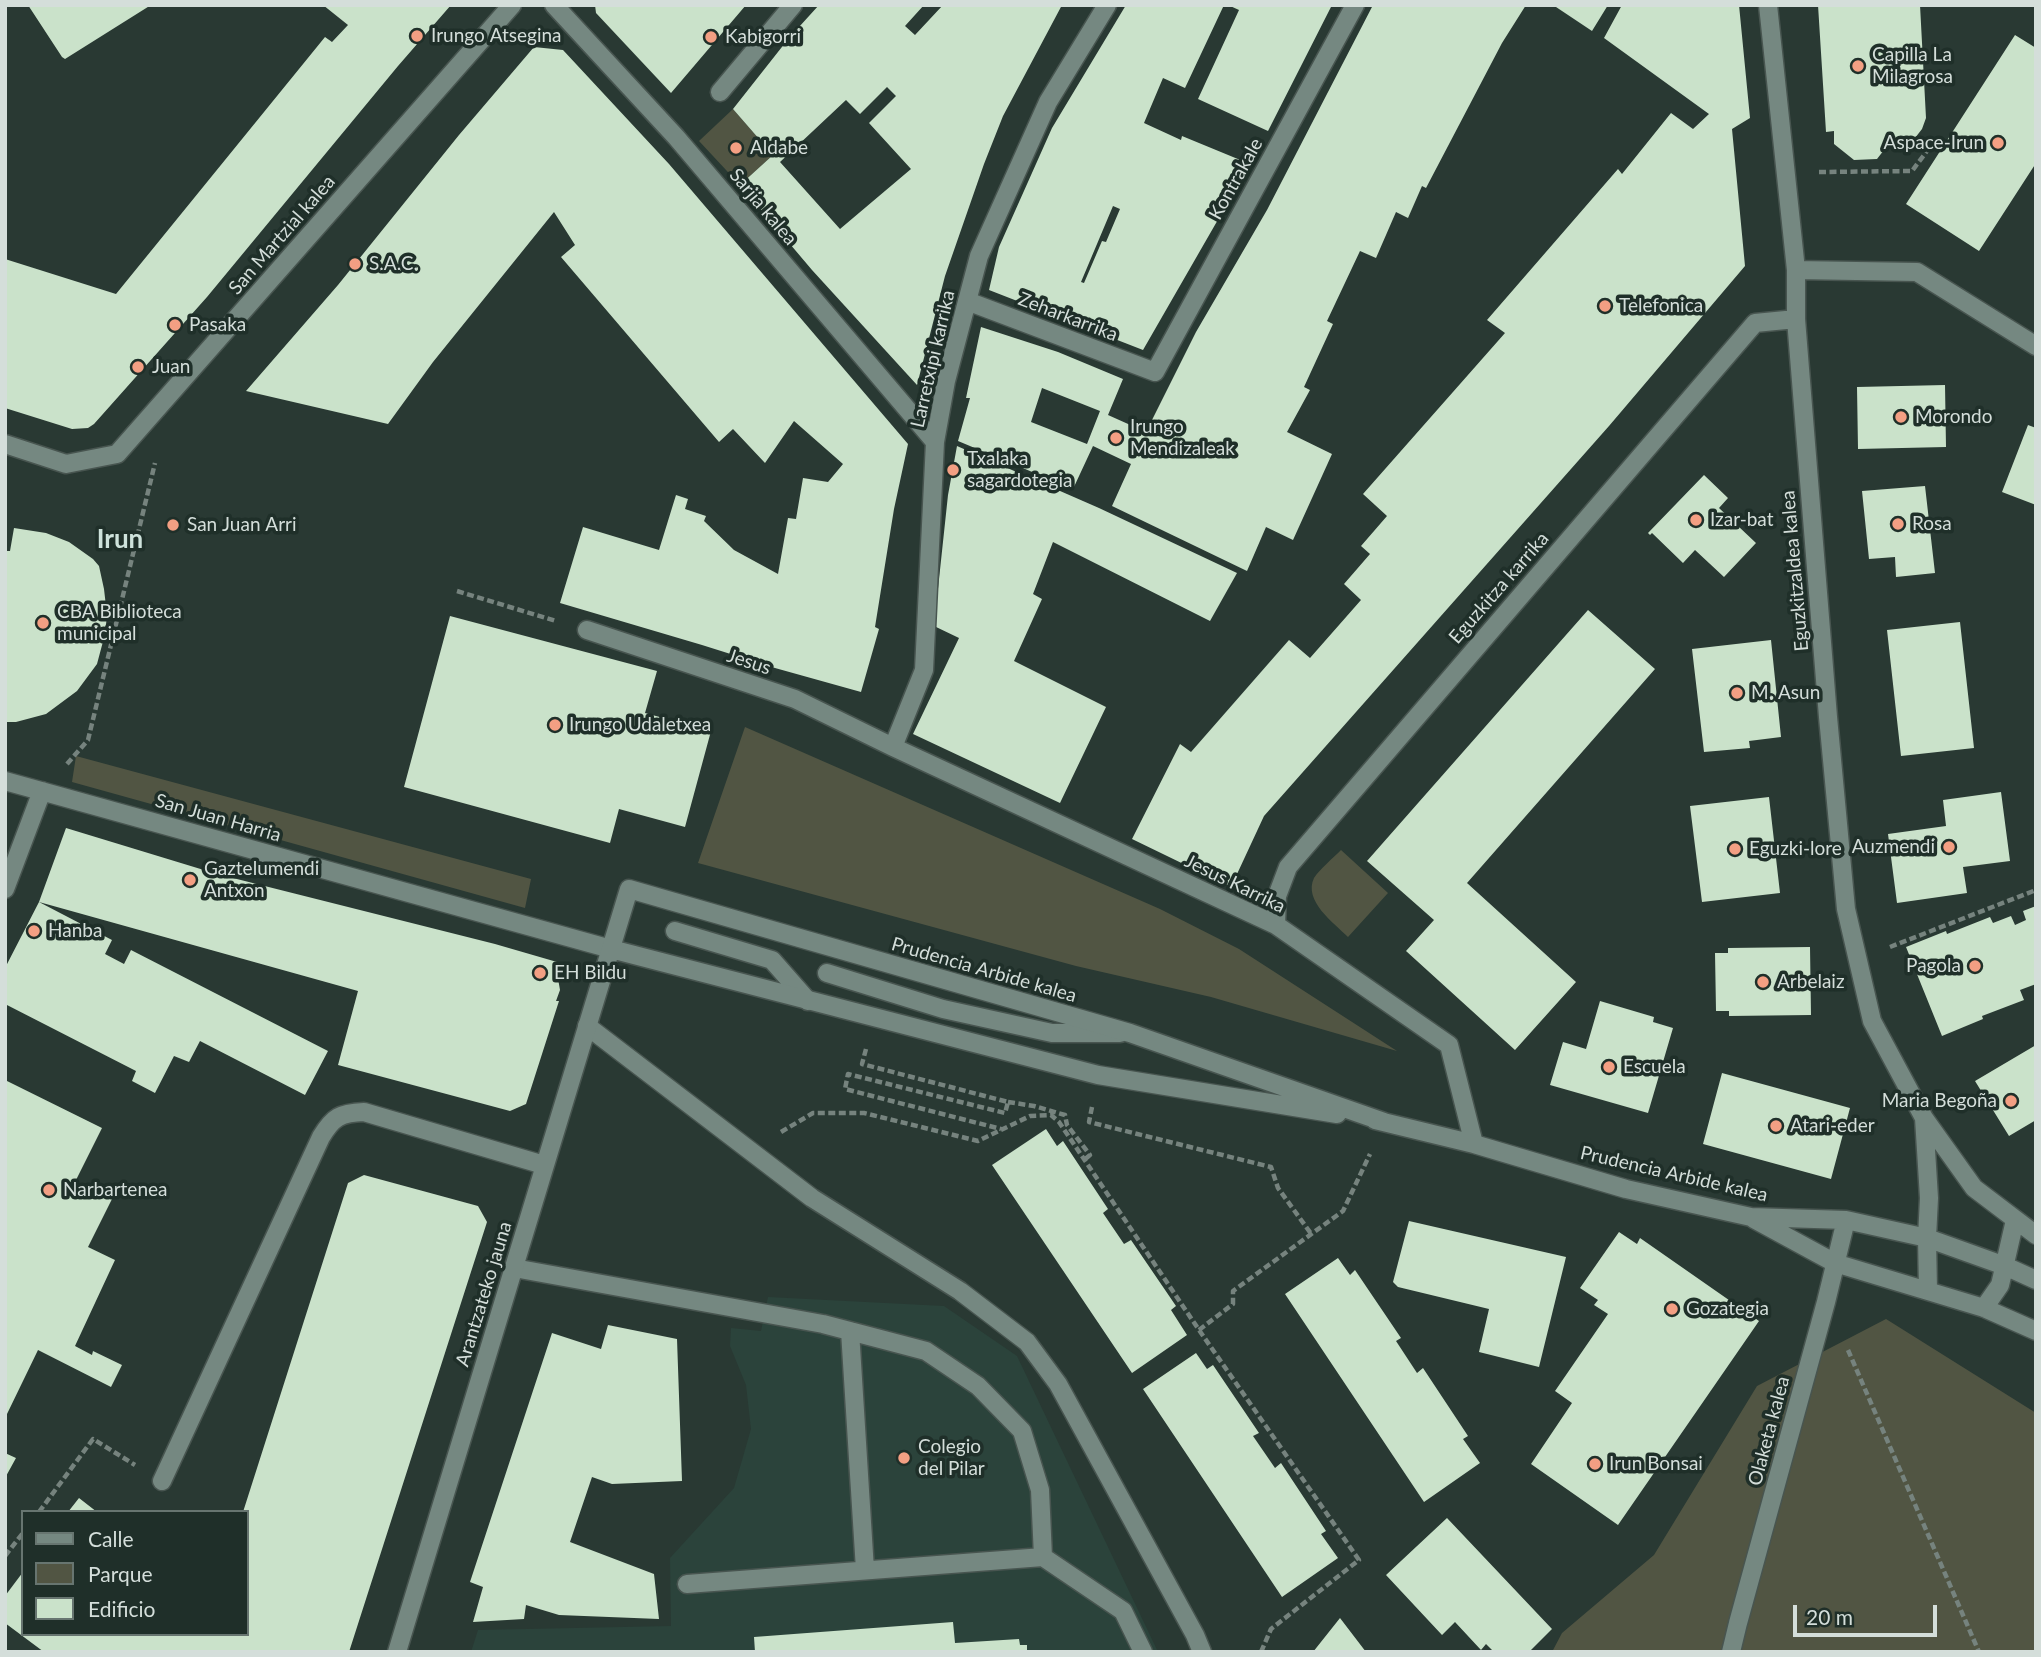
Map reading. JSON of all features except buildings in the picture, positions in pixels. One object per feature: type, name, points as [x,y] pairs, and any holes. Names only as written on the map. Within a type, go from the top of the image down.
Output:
[{"type":"street","name":"San Martzial kalea","points":[[5,444],[66,464],[117,454],[512,5]]},
{"type":"street","name":"Sarjia kalea","points":[[554,5],[676,136],[935,442]]},
{"type":"street","points":[[720,92],[793,5]]},
{"type":"street","name":"Larretxipi karrika","points":[[893,747],[924,670],[935,442],[946,380],[979,256],[1048,102],[1107,5]]},
{"type":"street","name":"Kontrakale","points":[[1154,372],[1355,5]]},
{"type":"street","name":"Eguzkitzaldea kalea","points":[[1768,5],[1796,270],[1796,320],[1846,909],[1872,1021],[1924,1118],[1974,1188],[2036,1235]]},
{"type":"street","points":[[1796,270],[1917,272],[2036,346]]},
{"type":"street","name":"Zeharkarrika","points":[[967,301],[1154,372]]},
{"type":"street","name":"Eguzkitza karrika","points":[[1276,925],[1277,896],[1288,867],[1746,333],[1755,323],[1796,320]]},
{"type":"street","name":"Jesus","points":[[587,630],[795,699],[893,747]]},
{"type":"street","name":"Jesus Karrika","points":[[893,747],[1276,925],[1449,1045],[1474,1144]]},
{"type":"street","name":"San Juan Harria","points":[[5,781],[383,886]]},
{"type":"street","points":[[5,889],[42,791]]},
{"type":"street","name":"Prudencia Arbide kalea","points":[[383,886],[611,949],[1098,1075],[1384,1122],[1474,1144],[1626,1189],[1751,1217],[1846,1220],[1927,1238],[2036,1280]]},
{"type":"street","name":"Prudencia Arbide kalea","points":[[611,949],[629,889],[1130,1033],[1384,1122]]},
{"type":"street","points":[[675,931],[772,960],[808,1001]]},
{"type":"street","name":"Arantzateko jauna","points":[[397,1652],[611,949]]},
{"type":"street","points":[[827,973],[943,1009],[1052,1032],[1130,1033]]},
{"type":"street","points":[[587,1027],[811,1198],[960,1291],[1027,1342],[1058,1384],[1202,1652]]},
{"type":"street","points":[[162,1481],[330,1122],[346,1113],[364,1112],[544,1165]]},
{"type":"street","name":"Eguzkitzaldea kalea","points":[[1924,1118],[1929,1198],[1928,1290]]},
{"type":"street","points":[[1751,1217],[1835,1263],[1984,1308],[2036,1331]]},
{"type":"street","name":"Olaketa kalea","points":[[1731,1652],[1846,1220]]},
{"type":"street","points":[[1984,1308],[2000,1285],[2015,1220]]},
{"type":"street","points":[[514,1268],[823,1324],[926,1351],[978,1386],[1022,1431],[1040,1490],[1043,1557]]},
{"type":"street","points":[[850,1331],[865,1570]]},
{"type":"street","points":[[687,1584],[1043,1557],[1123,1612],[1143,1652]]},
{"type":"path","points":[[1808,172],[1912,170],[1936,139]]},
{"type":"path","points":[[42,791],[88,740],[156,458]]},
{"type":"path","points":[[457,591],[587,630]]},
{"type":"path","points":[[1886,949],[2036,890]]},
{"type":"path","points":[[873,1018],[862,1064],[1065,1115],[1068,1125],[1090,1155],[1084,1160]]},
{"type":"path","points":[[1001,1129],[845,1089],[848,1074],[1005,1113],[1008,1102]]},
{"type":"path","points":[[1098,1075],[1089,1122],[1271,1167],[1278,1188],[1312,1235]]},
{"type":"path","points":[[781,1132],[813,1113],[864,1113],[978,1141],[1030,1116],[1051,1115],[1059,1122],[1359,1560],[1271,1629],[1261,1652]]},
{"type":"path","points":[[1199,1330],[1233,1304],[1233,1291],[1343,1211],[1359,1180]]},
{"type":"path","points":[[1826,1302],[1979,1652]]},
{"type":"path","points":[[40,1510],[93,1439],[162,1481]]},
{"type":"path","points":[[5,1556],[21,1536]]},
{"type":"shaded area","name":"Colegio del Pilar","points":[[768,1297],[944,1306],[1017,1356],[1158,1652],[471,1652],[478,1630],[671,1626],[670,1558],[734,1488],[751,1429],[746,1385],[730,1346],[731,1328],[761,1331]]},
{"type":"green space","name":"Aldabe","points":[[733,109],[773,155],[740,185],[699,141]]},
{"type":"green space","points":[[745,727],[1160,909],[1239,949],[1397,1051],[1211,997],[1076,966],[698,863]]},
{"type":"green space","points":[[76,756],[531,879],[525,908],[72,782]]},
{"type":"green space","points":[[1341,850],[1388,893],[1348,937],[1316,903],[1312,887],[1316,875]]},
{"type":"green space","points":[[1886,1319],[2036,1413],[2036,1652],[1552,1652],[1562,1633],[1654,1555],[1757,1386]]},
{"type":"place","name":"Irungo Atsegina","points":[[417,36]]},
{"type":"place","name":"Kabigorri","points":[[711,37]]},
{"type":"place","name":"Capilla La Milagrosa","points":[[1858,66]]},
{"type":"place","name":"Aspace-Irun","points":[[1998,143]]},
{"type":"place","name":"Aldabe","points":[[736,148]]},
{"type":"place","name":"S.A.C.","points":[[355,264]]},
{"type":"place","name":"Telefonica","points":[[1605,306]]},
{"type":"place","name":"Pasaka","points":[[175,325]]},
{"type":"place","name":"Juan","points":[[138,367]]},
{"type":"place","name":"Morondo","points":[[1901,417]]},
{"type":"place","name":"Irungo Mendizaleak","points":[[1116,438]]},
{"type":"place","name":"Txalaka sagardotegia","points":[[953,470]]},
{"type":"place","name":"Izar-bat","points":[[1696,520]]},
{"type":"place","name":"Rosa","points":[[1898,524]]},
{"type":"place","name":"San Juan Arri","points":[[173,525]]},
{"type":"place","name":"CBA Biblioteca municipal","points":[[43,623]]},
{"type":"place","name":"M. Asun","points":[[1737,693]]},
{"type":"place","name":"Irungo Udaletxea","points":[[555,725]]},
{"type":"place","name":"Auzmendi","points":[[1949,847]]},
{"type":"place","name":"Eguzki-lore","points":[[1735,849]]},
{"type":"place","name":"Gaztelumendi Antxon","points":[[190,880]]},
{"type":"place","name":"Hanba","points":[[34,931]]},
{"type":"place","name":"Pagola","points":[[1975,966]]},
{"type":"place","name":"EH Bildu","points":[[540,973]]},
{"type":"place","name":"Arbelaiz","points":[[1763,982]]},
{"type":"place","name":"Escuela","points":[[1609,1067]]},
{"type":"place","name":"Maria Begoña","points":[[2011,1101]]},
{"type":"place","name":"Atari-eder","points":[[1776,1126]]},
{"type":"place","name":"Narbartenea","points":[[49,1190]]},
{"type":"place","name":"Gozategia","points":[[1672,1309]]},
{"type":"place","name":"Colegio del Pilar","points":[[904,1458]]},
{"type":"place","name":"Irun Bonsai","points":[[1595,1464]]},
{"type":"district","name":"Irun","points":[[120,540]]}]
